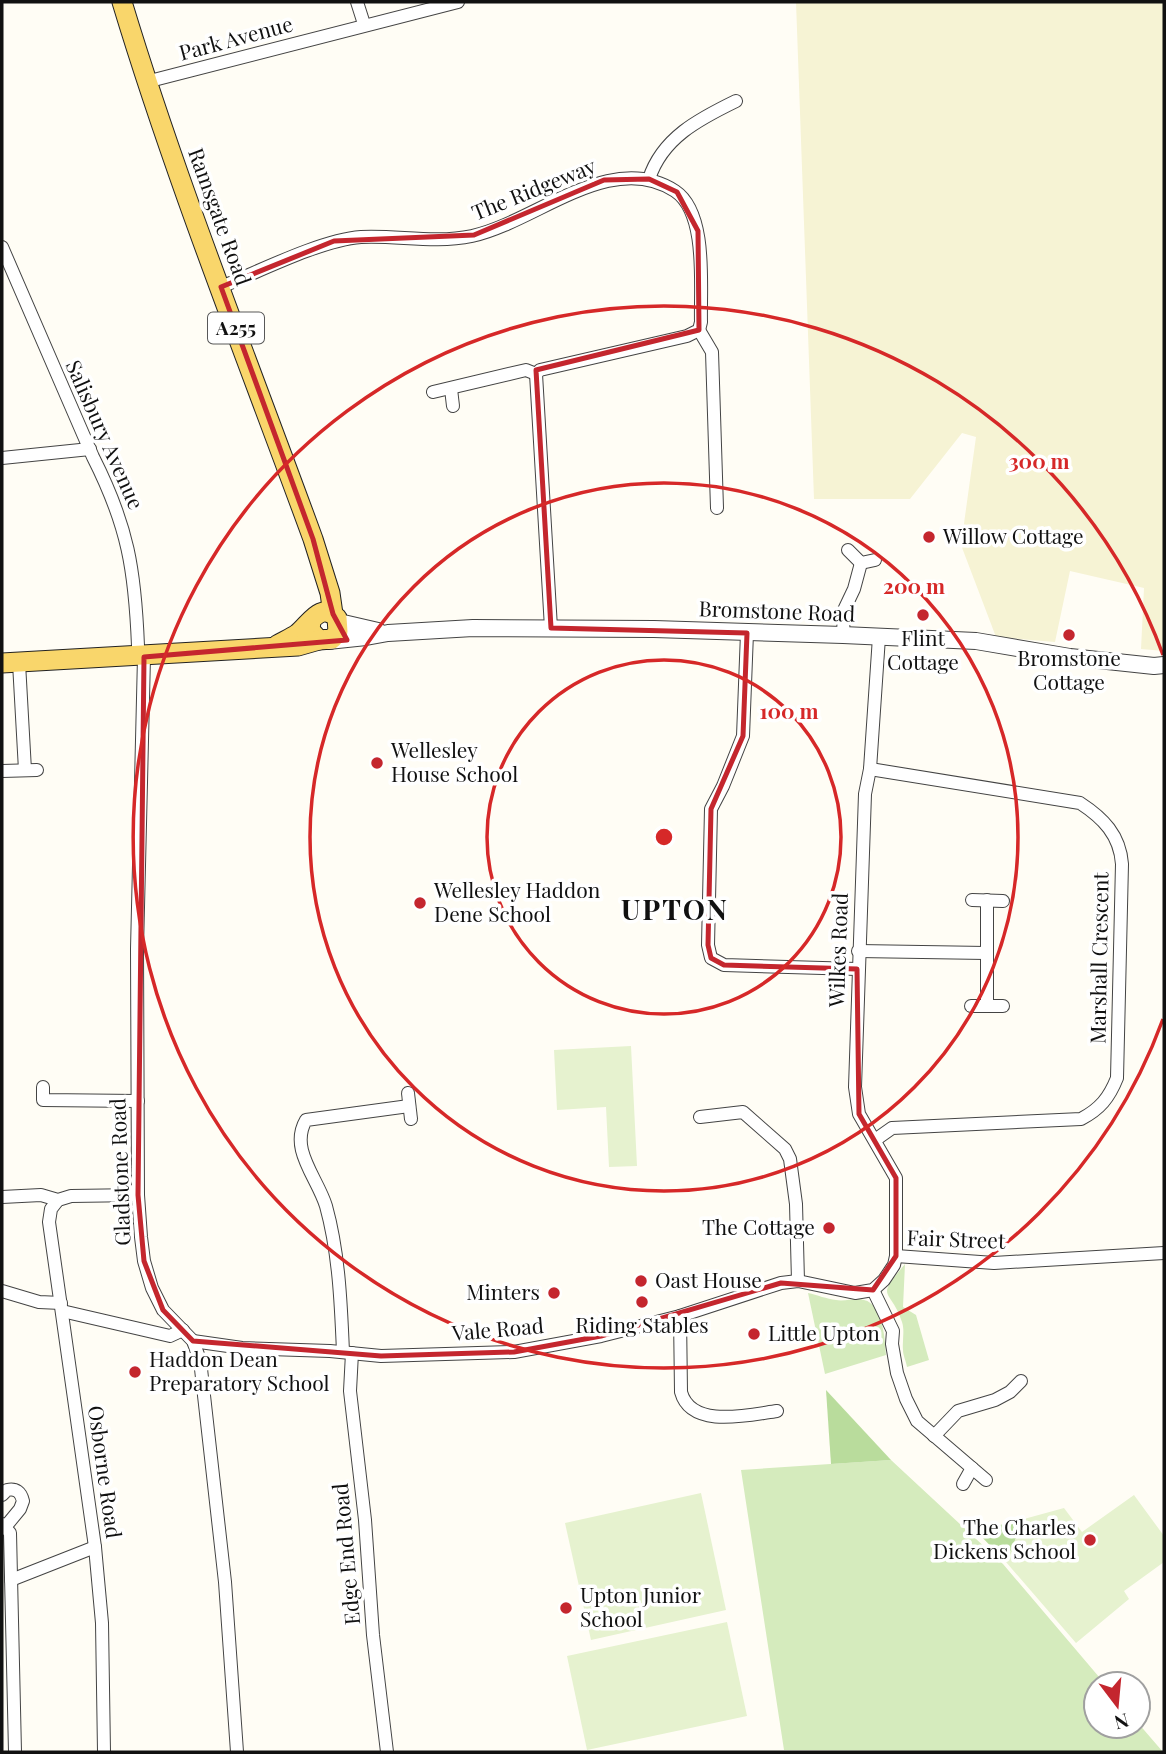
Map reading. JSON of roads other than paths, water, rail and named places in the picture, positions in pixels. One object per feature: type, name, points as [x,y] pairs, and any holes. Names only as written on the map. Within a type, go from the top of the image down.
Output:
[{"type":"main road","name":"Ramsgate Road","points":[[122,2],[146,82],[321,565],[330,593],[325,618]]},
{"type":"main road","points":[[10,663],[141,651],[273,647],[298,646],[336,636],[325,618],[273,647]]},
{"type":"main road","name":"A255","points":[[324,641],[312,635],[325,618]]},
{"type":"street","points":[[357,2],[364,24]]},
{"type":"street","name":"Park Avenue","points":[[146,82],[364,24],[411,8],[458,2]]},
{"type":"street","points":[[649,179],[665,149],[683,130],[702,117],[736,101]]},
{"type":"street","name":"The Ridgeway","points":[[221,287],[334,241],[361,237],[410,240],[474,236],[513,222],[604,180],[625,177],[649,179],[677,192],[693,213],[698,230],[699,330]]},
{"type":"street","name":"Salisbury Avenue","points":[[2,247],[123,525],[132,565],[141,651]]},
{"type":"street","points":[[536,374],[540,370],[687,336],[699,330],[712,352],[709,493],[716,508]]},
{"type":"street","points":[[433,392],[526,370],[536,374]]},
{"type":"street","points":[[536,374],[551,628]]},
{"type":"street","points":[[451,389],[453,406]]},
{"type":"street","points":[[2,458],[90,449]]},
{"type":"street","points":[[848,550],[861,563]]},
{"type":"street","points":[[861,563],[875,560]]},
{"type":"street","points":[[843,635],[844,610],[854,589],[861,563]]},
{"type":"street","name":"Bromstone Road","points":[[325,618],[387,632]]},
{"type":"street","name":"Bromstone Road","points":[[324,641],[387,632],[473,628],[843,635],[976,641],[1070,657],[1164,665]]},
{"type":"street","points":[[747,633],[743,736],[711,809],[708,945],[712,958],[724,965],[857,969]]},
{"type":"street","name":"Wilkes Road","points":[[879,637],[870,769],[864,794],[855,1087],[859,1114],[896,1178],[896,1256]]},
{"type":"street","name":"Gladstone Road","points":[[141,651],[137,949],[138,1195],[144,1261],[152,1288],[163,1310],[192,1341],[200,1360],[220,1543],[237,1752]]},
{"type":"street","points":[[2,771],[31,770],[10,663]]},
{"type":"street","name":"Marshall Crescent","points":[[870,769],[1080,803],[1098,815],[1113,832],[1121,851],[1122,864],[1117,1078],[1110,1095],[1095,1111],[1081,1119],[892,1128],[875,1140]]},
{"type":"street","points":[[987,900],[987,1006]]},
{"type":"street","points":[[972,901],[1003,901]]},
{"type":"street","points":[[858,951],[986,953]]},
{"type":"street","points":[[971,1006],[1003,1006]]},
{"type":"street","points":[[43,1087],[43,1100],[138,1101]]},
{"type":"street","name":"Edge End Road","points":[[387,1752],[373,1635],[365,1520],[348,1352],[332,1232],[325,1204],[300,1145],[299,1132],[306,1120],[409,1106]]},
{"type":"street","points":[[700,1117],[745,1106],[785,1149],[790,1159],[794,1183],[798,1281],[855,1293],[873,1290],[893,1331],[892,1344],[897,1373],[917,1421],[986,1480]]},
{"type":"street","points":[[2,1197],[41,1195],[58,1200],[71,1196],[138,1195]]},
{"type":"street","name":"Osborne Road","points":[[58,1200],[51,1209],[49,1222],[95,1547],[102,1623],[104,1752]]},
{"type":"street","name":"Fair Street","points":[[873,1290],[884,1280],[896,1256],[995,1263],[1164,1253]]},
{"type":"street","name":"Vale Road","points":[[192,1341],[242,1348],[381,1356],[514,1352],[601,1336],[680,1315],[781,1283],[798,1281]]},
{"type":"street","points":[[2,1291],[164,1335],[170,1336],[183,1330]]},
{"type":"street","points":[[680,1315],[681,1392],[684,1402],[699,1413],[715,1416],[769,1416]]},
{"type":"street","points":[[934,1436],[958,1411],[995,1400],[1010,1392],[1021,1381]]},
{"type":"street","points":[[963,1484],[972,1468]]},
{"type":"street","points":[[2,1494],[7,1490],[16,1490],[23,1501],[20,1509],[4,1525],[10,1532],[11,1580],[7,1605],[15,1752]]},
{"type":"street","points":[[11,1580],[95,1547]]},
{"type":"place","name":"Willow Cottage","points":[[929,537]]},
{"type":"place","name":"Flint Cottage","points":[[923,615]]},
{"type":"place","name":"Bromstone Cottage","points":[[1069,635]]},
{"type":"place","name":"Wellesley House School","points":[[377,763]]},
{"type":"place","name":"Wellesley Haddon Dene School","points":[[420,903]]},
{"type":"place","name":"The Cottage","points":[[829,1228]]},
{"type":"place","name":"Oast House","points":[[641,1281]]},
{"type":"place","name":"Minters","points":[[554,1293]]},
{"type":"place","name":"Riding Stables","points":[[642,1302]]},
{"type":"place","name":"Little Upton","points":[[754,1334]]},
{"type":"place","name":"Haddon Dean Preparatory School","points":[[135,1372]]},
{"type":"place","name":"The Charles Dickens School","points":[[1090,1540]]},
{"type":"place","name":"Upton Junior School","points":[[566,1608]]},
{"type":"district","name":"UPTON","points":[[675,910]]}]
